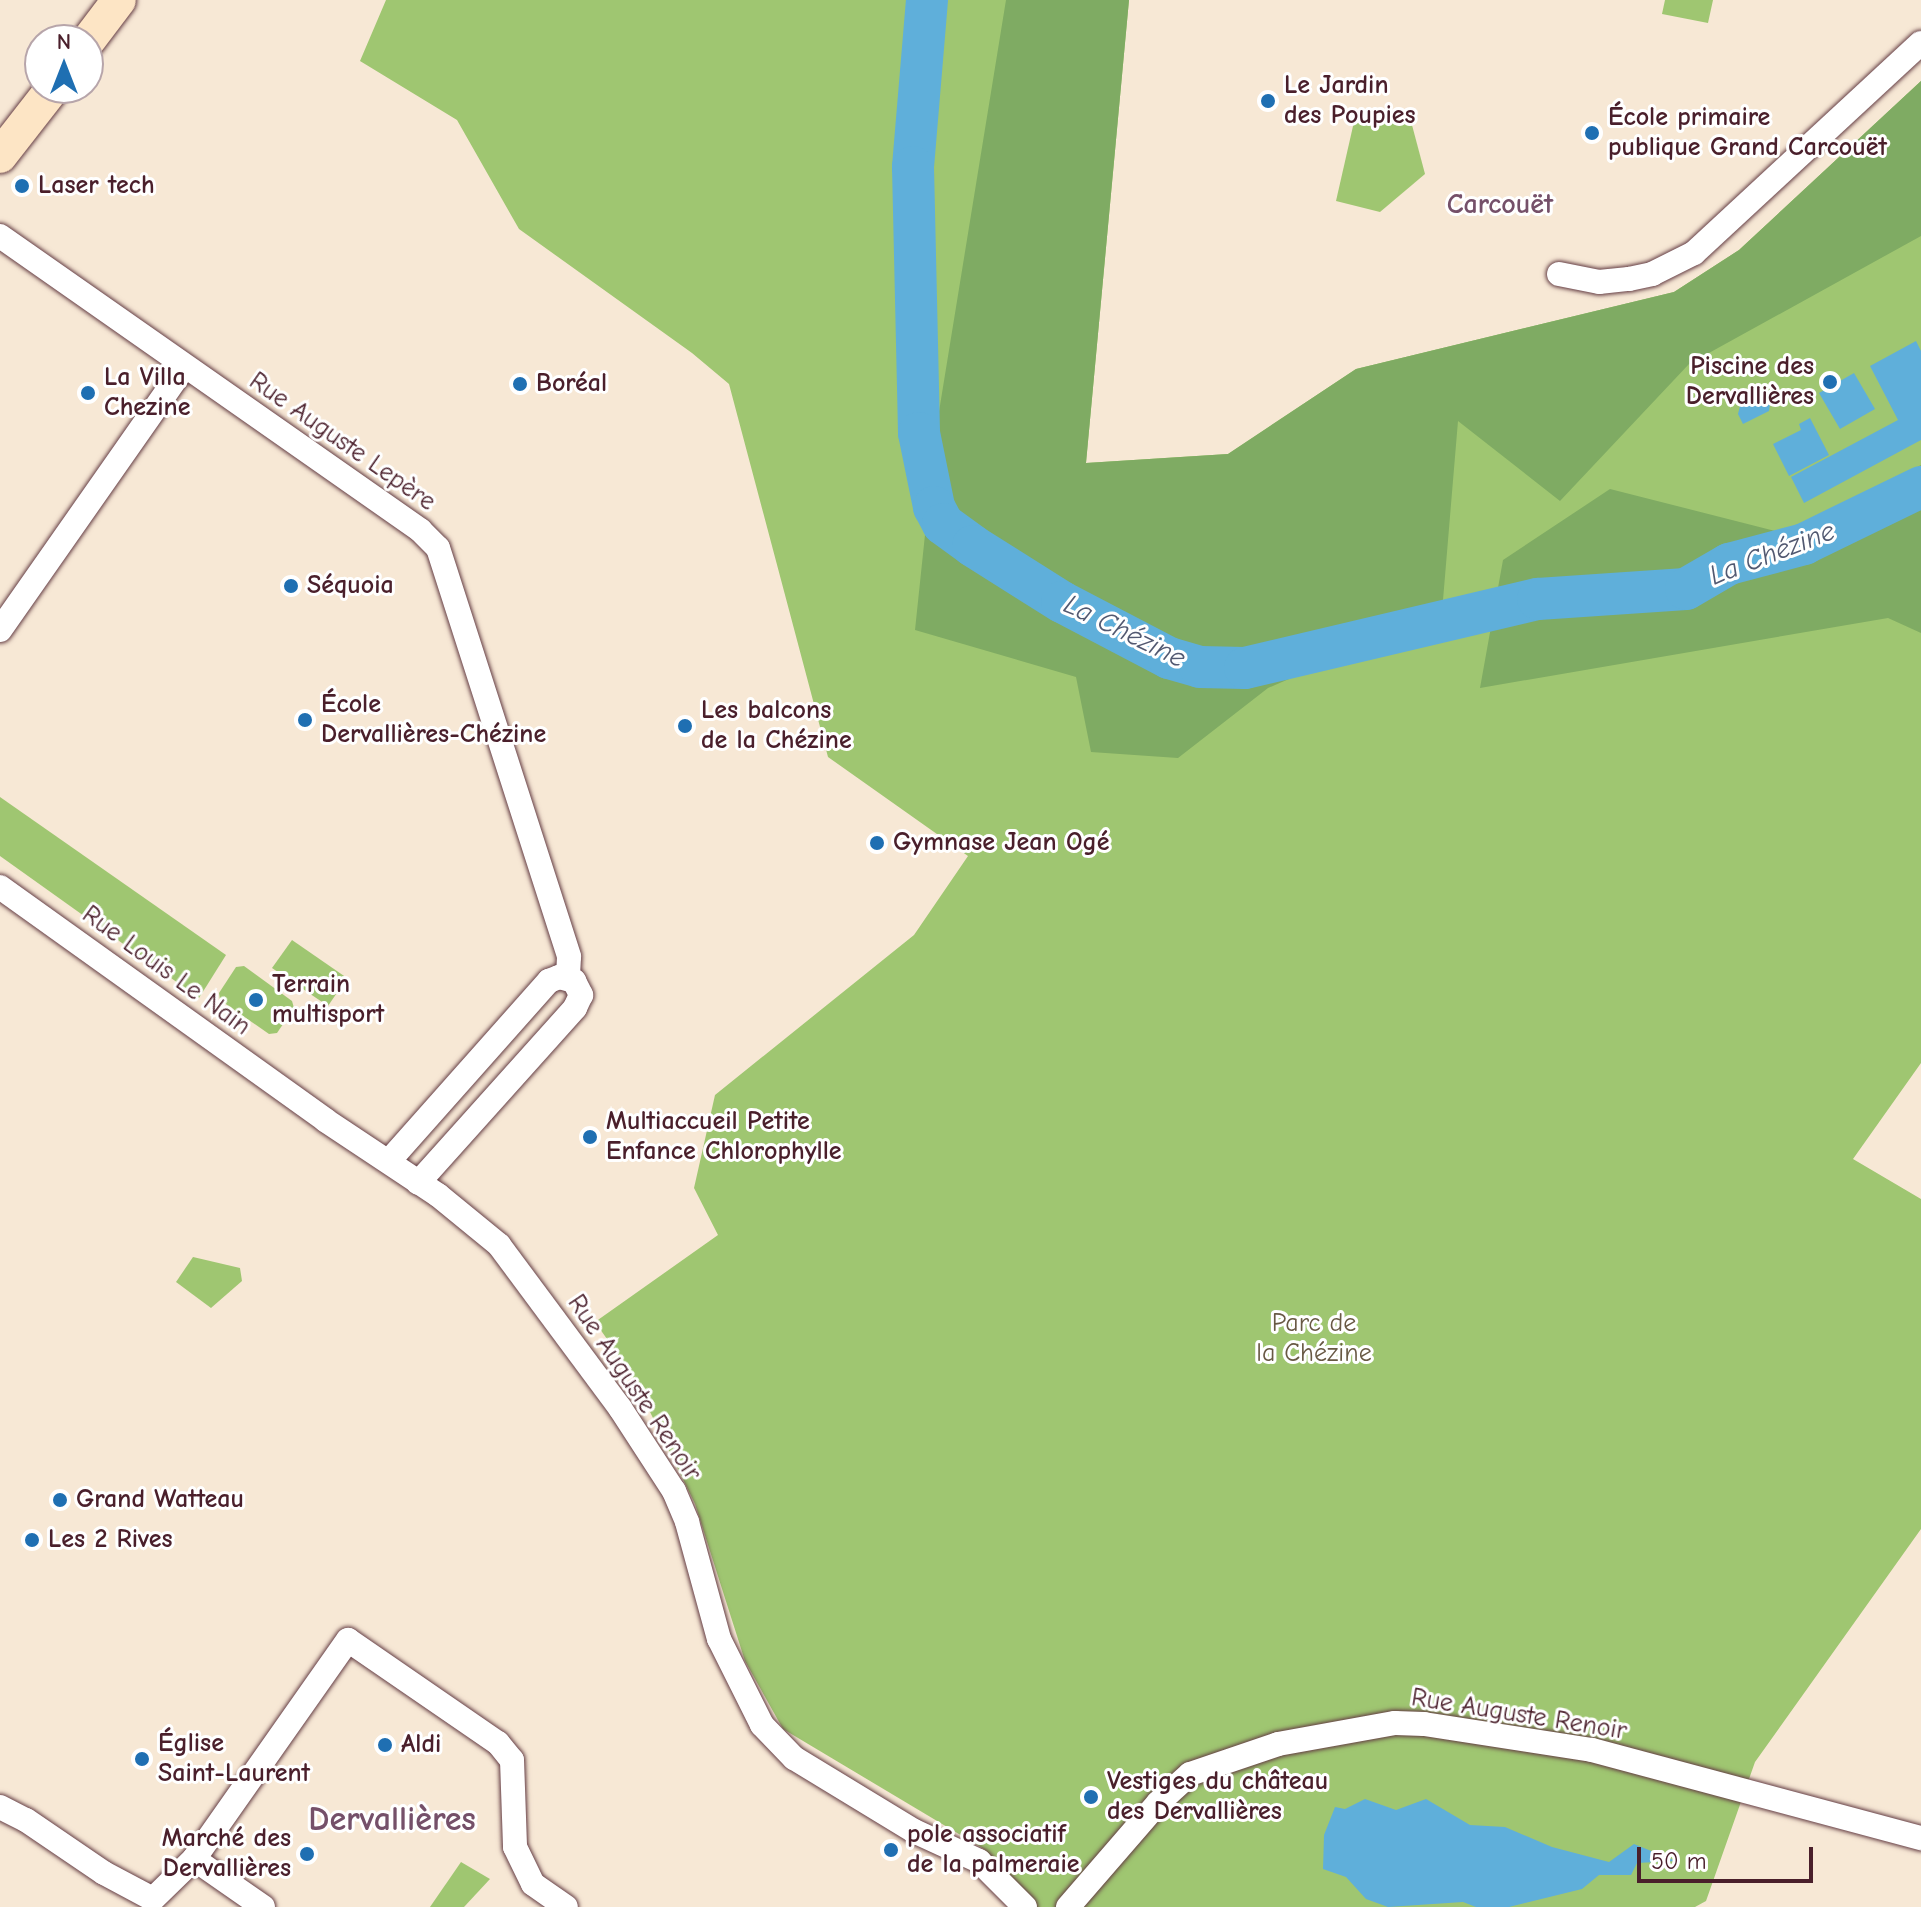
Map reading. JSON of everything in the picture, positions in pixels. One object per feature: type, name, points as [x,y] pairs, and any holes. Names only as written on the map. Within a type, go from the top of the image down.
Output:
[{"type":"main road","points":[[101,24],[119,0]]},
{"type":"main road","points":[[0,156],[41,104]]},
{"type":"street","points":[[1559,274],[1599,282],[1629,279],[1652,274],[1694,253],[1921,43]]},
{"type":"street","name":"Rue Auguste Lepère","points":[[0,236],[420,530],[438,548],[569,957],[568,978],[580,989],[581,1000],[418,1183]]},
{"type":"street","points":[[0,630],[185,366]]},
{"type":"street","name":"Rue Louis Le Nain","points":[[0,887],[418,1183]]},
{"type":"street","points":[[389,1161],[549,981],[568,978]]},
{"type":"street","name":"Rue Auguste Renoir","points":[[418,1183],[476,1223],[518,1267],[620,1408],[674,1491],[687,1522],[724,1653],[762,1725],[794,1758],[914,1831],[979,1861],[1001,1879],[1025,1907]]},
{"type":"street","points":[[0,1807],[26,1820],[153,1903],[194,1859],[348,1640],[498,1743],[512,1760],[515,1847],[533,1884],[566,1907]]},
{"type":"street","name":"Rue Auguste Renoir","points":[[1068,1907],[1158,1803],[1190,1774],[1278,1744],[1395,1723],[1424,1724],[1592,1750],[1921,1838]]},
{"type":"street","points":[[194,1859],[263,1907]]},
{"type":"green space","name":"Parc de la Chézine","points":[[386,0],[1129,0],[1086,463],[1228,454],[1356,369],[1674,292],[1739,250],[1921,81],[1921,1063],[1853,1159],[1921,1199],[1921,1529],[1755,1762],[1706,1901],[1695,1907],[1035,1907],[984,1849],[783,1729],[745,1661],[695,1504],[631,1373],[595,1322],[718,1235],[694,1188],[715,1095],[914,935],[968,856],[828,757],[729,384],[692,353],[519,229],[457,120],[360,61]]},
{"type":"green space","points":[[1006,0],[1129,0],[1086,463],[1228,454],[1356,369],[1674,292],[1739,250],[1921,81],[1921,236],[1689,364],[1560,501],[1458,421],[1442,612],[1268,688],[1178,758],[1091,752],[1076,677],[915,630],[936,430]]},
{"type":"green space","points":[[1665,0],[1713,0],[1708,23],[1662,14]]},
{"type":"green space","points":[[1356,113],[1412,125],[1425,174],[1380,212],[1336,201]]},
{"type":"green space","points":[[1921,465],[1921,633],[1888,618],[1480,688],[1503,560],[1610,489],[1791,535]]},
{"type":"green space","points":[[0,797],[226,955],[199,998],[0,856]]},
{"type":"green space","points":[[292,940],[347,978],[328,1006],[272,968]]},
{"type":"green space","name":"Terrain multisport","points":[[244,966],[292,1001],[294,1008],[277,1033],[269,1034],[220,1000],[219,993],[236,967]]},
{"type":"green space","points":[[193,1257],[240,1268],[242,1281],[211,1308],[176,1282]]},
{"type":"green space","points":[[461,1862],[490,1879],[464,1907],[430,1907]]},
{"type":"water","points":[[1916,341],[1921,351],[1921,440],[1804,503],[1791,477],[1898,420],[1870,366]]},
{"type":"water","points":[[1854,373],[1875,409],[1840,429],[1819,393]]},
{"type":"water","points":[[1763,391],[1770,404],[1769,411],[1743,424],[1738,414],[1741,402]]},
{"type":"water","points":[[1810,418],[1829,455],[1789,476],[1773,444],[1801,430],[1799,424]]},
{"type":"water","points":[[1365,1799],[1396,1810],[1426,1799],[1470,1825],[1505,1827],[1552,1847],[1609,1862],[1634,1844],[1676,1861],[1637,1863],[1631,1875],[1599,1875],[1582,1889],[1509,1907],[1476,1907],[1463,1902],[1388,1907],[1366,1899],[1346,1877],[1323,1869],[1324,1835],[1335,1807],[1345,1809]]},
{"type":"waterway","name":"La Chézine","points":[[927,0],[913,167],[919,433],[934,507],[943,524],[973,546],[1062,602],[1169,658],[1200,667],[1245,668],[1538,599],[1686,589],[1729,564],[1804,544],[1921,487]]},
{"type":"place","name":"Le Jardin des Poupies","points":[[1268,101]]},
{"type":"place","name":"École primaire publique Grand Carcouët","points":[[1592,133]]},
{"type":"place","name":"Laser tech","points":[[22,186]]},
{"type":"place","name":"Piscine des Dervallières","points":[[1830,382]]},
{"type":"place","name":"Boréal","points":[[520,384]]},
{"type":"place","name":"La Villa Chezine","points":[[88,393]]},
{"type":"place","name":"Séquoia","points":[[291,586]]},
{"type":"place","name":"École Dervallières-Chézine","points":[[305,720]]},
{"type":"place","name":"Les balcons de la Chézine","points":[[685,726]]},
{"type":"place","name":"Gymnase Jean Ogé","points":[[877,843]]},
{"type":"place","name":"Terrain multisport","points":[[256,1000]]},
{"type":"place","name":"Multiaccueil Petite Enfance Chlorophylle","points":[[590,1137]]},
{"type":"place","name":"Grand Watteau","points":[[60,1500]]},
{"type":"place","name":"Les 2 Rives","points":[[32,1540]]},
{"type":"place","name":"Aldi","points":[[385,1745]]},
{"type":"place","name":"Église Saint-Laurent","points":[[142,1759]]},
{"type":"place","name":"Vestiges du château des Dervallières","points":[[1091,1797]]},
{"type":"place","name":"pole associatif de la palmeraie","points":[[891,1850]]},
{"type":"place","name":"Marché des Dervallières","points":[[307,1854]]},
{"type":"district","name":"Carcouët","points":[[1500,204]]},
{"type":"district","name":"Dervallières","points":[[392,1820]]}]
